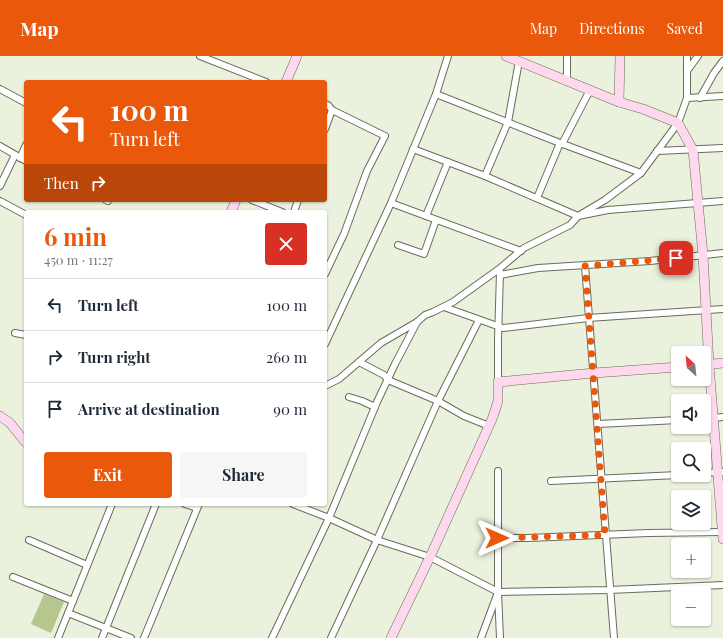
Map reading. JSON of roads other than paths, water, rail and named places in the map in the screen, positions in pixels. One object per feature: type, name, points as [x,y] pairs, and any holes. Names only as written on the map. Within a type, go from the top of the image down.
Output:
[{"type":"street","points":[[200,56],[261,80]]},
{"type":"street","points":[[287,80],[297,56]]},
{"type":"street","points":[[327,340],[391,203],[436,94],[448,56]]},
{"type":"street","points":[[506,56],[517,59],[619,102],[643,109],[678,123],[693,150],[703,255],[706,346]]},
{"type":"street","points":[[567,56],[567,80]]},
{"type":"street","points":[[619,102],[620,56]]},
{"type":"street","points":[[327,385],[339,380],[382,343],[417,322],[425,315],[453,302],[500,272],[524,248],[570,225],[578,216],[605,200],[641,173],[678,123],[687,98],[687,56]]},
{"type":"street","points":[[687,71],[698,56]]},
{"type":"street","points":[[485,176],[508,122],[517,59]]},
{"type":"street","points":[[700,98],[714,73],[723,61]]},
{"type":"street","points":[[0,88],[24,103]]},
{"type":"street","points":[[537,198],[561,144],[590,90]]},
{"type":"street","points":[[436,94],[561,144],[641,173]]},
{"type":"street","points":[[687,98],[723,96]]},
{"type":"street","points":[[327,105],[332,110],[385,136],[367,171],[344,234],[327,270]]},
{"type":"street","points":[[327,124],[332,110]]},
{"type":"street","points":[[0,146],[20,158],[0,186]]},
{"type":"street","points":[[657,151],[723,148]]},
{"type":"street","points":[[413,149],[485,176],[578,216],[608,210],[723,201]]},
{"type":"street","points":[[426,216],[448,162]]},
{"type":"street","points":[[0,201],[24,214]]},
{"type":"street","points":[[257,202],[277,210]]},
{"type":"street","points":[[391,203],[521,251]]},
{"type":"street","points":[[398,246],[424,254],[436,220]]},
{"type":"street","points":[[500,272],[538,268],[650,261],[723,253]]},
{"type":"street","points":[[585,266],[588,318],[598,424],[609,590],[614,638]]},
{"type":"street","points":[[391,638],[430,557],[489,426],[498,401],[500,272]]},
{"type":"street","points":[[444,307],[503,328],[588,318],[723,308]]},
{"type":"street","points":[[331,638],[377,540],[438,401],[479,320]]},
{"type":"street","points":[[272,638],[328,518],[388,380],[417,322]]},
{"type":"street","points":[[16,333],[24,335]]},
{"type":"street","points":[[359,362],[384,374],[388,380],[438,401],[464,416],[489,426]]},
{"type":"street","points":[[711,364],[723,363]]},
{"type":"street","points":[[498,382],[671,368]]},
{"type":"street","points":[[349,397],[376,407]]},
{"type":"street","points":[[0,416],[10,423],[24,440]]},
{"type":"street","points":[[711,418],[723,417]]},
{"type":"street","points":[[598,424],[671,420]]},
{"type":"street","points":[[497,538],[648,533],[723,536],[721,472],[711,430]]},
{"type":"street","points":[[498,471],[497,538],[500,638]]},
{"type":"street","points":[[711,473],[721,472]]},
{"type":"street","points":[[551,481],[671,475]]},
{"type":"street","points":[[58,638],[111,506]]},
{"type":"street","points":[[102,638],[155,506]]},
{"type":"street","points":[[144,638],[198,506]]},
{"type":"street","points":[[298,506],[377,540],[430,557],[498,592],[609,590],[723,585]]},
{"type":"street","points":[[29,540],[87,565]]},
{"type":"street","points":[[13,577],[73,601]]},
{"type":"street","points":[[481,638],[498,592]]},
{"type":"street","points":[[68,613],[131,638]]}]
